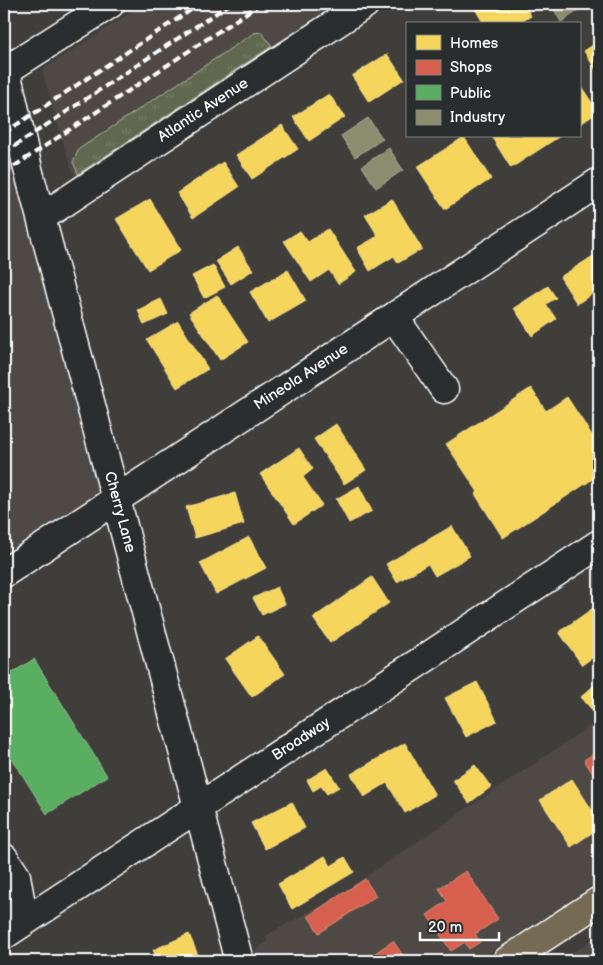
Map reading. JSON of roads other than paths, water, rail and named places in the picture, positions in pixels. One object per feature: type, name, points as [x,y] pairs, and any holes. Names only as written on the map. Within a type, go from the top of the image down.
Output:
[{"type":"main road","points":[[507,961],[599,901]]},
{"type":"street","points":[[5,67],[110,4]]},
{"type":"street","name":"Atlantic Avenue","points":[[42,217],[365,4]]},
{"type":"street","name":"Cherry Lane","points":[[5,67],[28,169],[239,961]]},
{"type":"street","name":"Mineola Avenue","points":[[4,573],[599,182]]},
{"type":"street","points":[[394,316],[444,389]]},
{"type":"street","name":"Broadway","points":[[10,925],[199,807],[599,544]]},
{"type":"street","points":[[4,858],[16,876],[10,925]]},
{"type":"railway","points":[[4,133],[200,4]]},
{"type":"railway","points":[[4,153],[230,4]]},
{"type":"railway","points":[[4,173],[260,4]]}]
